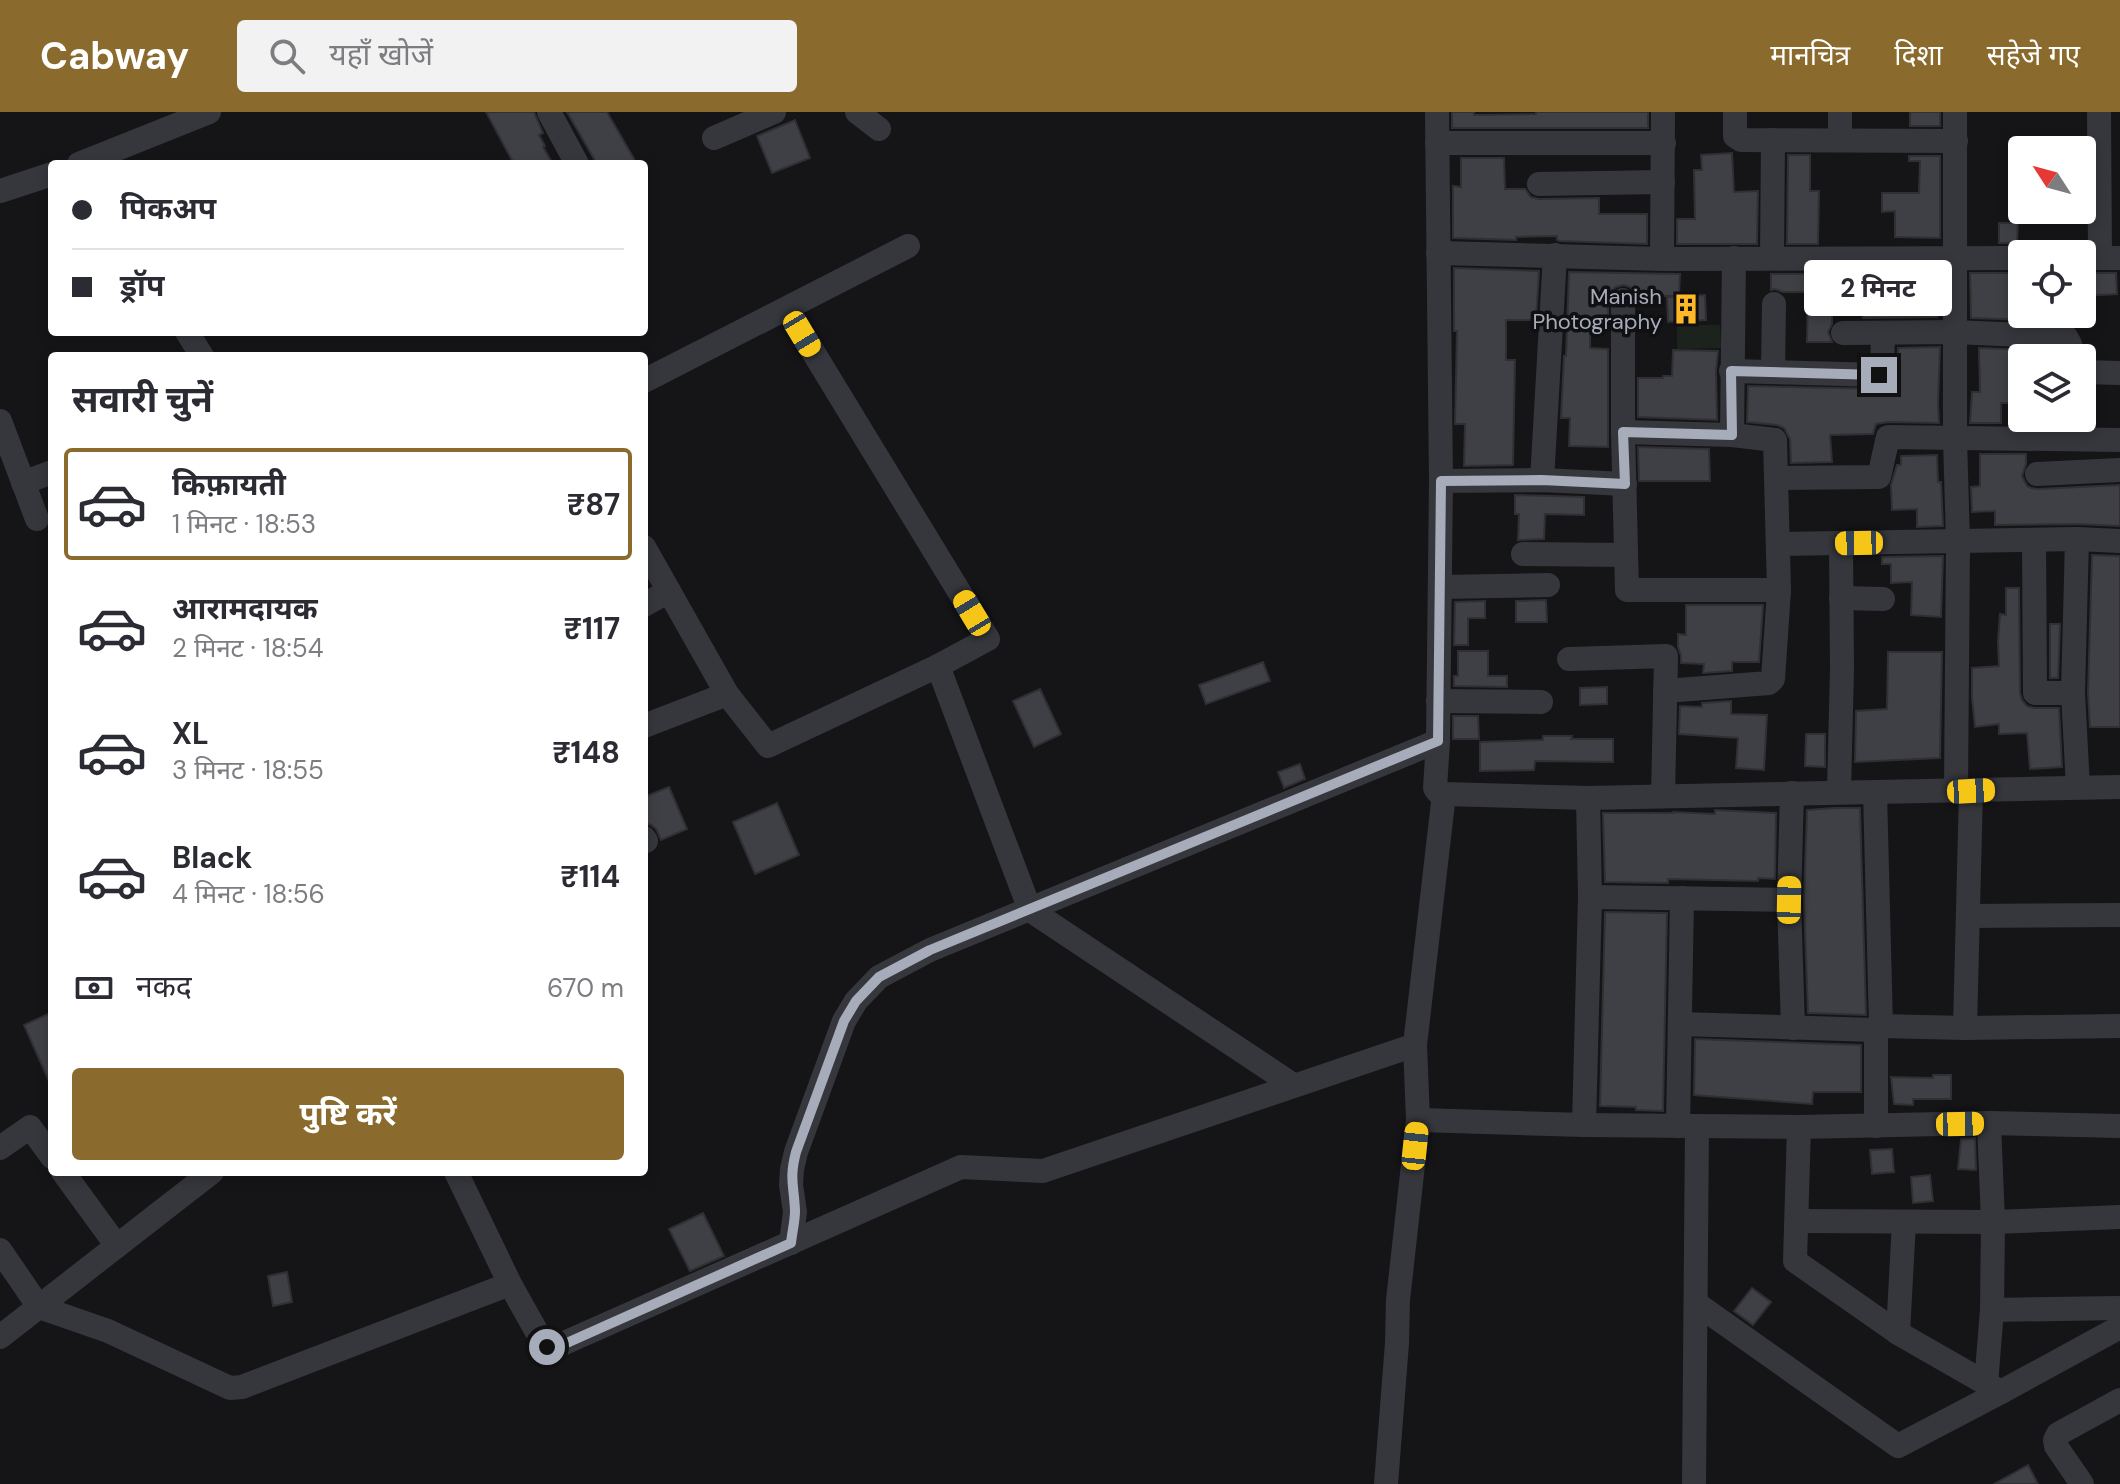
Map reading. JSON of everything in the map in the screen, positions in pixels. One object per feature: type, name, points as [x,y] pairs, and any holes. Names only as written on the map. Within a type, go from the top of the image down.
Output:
[{"type":"street","points":[[89,160],[209,112]]},
{"type":"street","points":[[549,112],[575,160]]},
{"type":"street","points":[[857,112],[879,129]]},
{"type":"street","points":[[1437,112],[1441,481],[1435,788],[1438,792],[1588,798],[2120,787]]},
{"type":"street","points":[[1662,259],[1663,112]]},
{"type":"street","points":[[1735,112],[1737,139],[1956,141]]},
{"type":"street","points":[[1840,112],[1840,140]]},
{"type":"street","points":[[1955,112],[1955,439],[1968,916],[1965,1028]]},
{"type":"street","points":[[2099,112],[2101,258]]},
{"type":"street","points":[[714,138],[760,115]]},
{"type":"street","points":[[1772,258],[1773,140]]},
{"type":"street","points":[[1437,143],[1664,143]]},
{"type":"street","points":[[0,191],[48,175]]},
{"type":"street","points":[[1539,184],[1663,182]]},
{"type":"street","points":[[648,379],[908,246]]},
{"type":"street","points":[[1438,253],[1662,259],[2008,258]]},
{"type":"street","points":[[1542,480],[1555,255]]},
{"type":"street","points":[[1732,435],[1734,258]]},
{"type":"street","points":[[1623,300],[1627,590],[1779,590]]},
{"type":"street","points":[[1773,372],[1774,304]]},
{"type":"street","points":[[648,554],[727,694],[768,746],[938,666],[988,639],[787,309]]},
{"type":"street","points":[[1843,333],[1954,332],[2066,337],[2070,344]]},
{"type":"street","points":[[1731,371],[1879,375],[1882,372],[1883,333]]},
{"type":"street","points":[[2096,372],[2120,373]]},
{"type":"street","points":[[0,421],[37,519]]},
{"type":"street","points":[[1623,432],[1732,435],[1775,440],[1779,590],[1773,679],[1771,682],[1665,691]]},
{"type":"street","points":[[1776,478],[1879,477],[1888,437],[2120,440]]},
{"type":"street","points":[[2037,474],[2120,470]]},
{"type":"street","points":[[23,483],[48,474]]},
{"type":"street","points":[[1441,481],[1542,480],[1625,484]]},
{"type":"street","points":[[2077,539],[2073,693],[2078,787]]},
{"type":"street","points":[[2034,540],[2035,693],[2073,693]]},
{"type":"street","points":[[1778,544],[2120,541]]},
{"type":"street","points":[[1839,792],[1841,543]]},
{"type":"street","points":[[1523,554],[1626,555]]},
{"type":"street","points":[[1440,587],[1548,585]]},
{"type":"street","points":[[648,603],[669,591]]},
{"type":"street","points":[[2035,593],[2075,595]]},
{"type":"street","points":[[1841,598],[1883,599]]},
{"type":"street","points":[[1569,659],[1666,656],[1663,796]]},
{"type":"street","points":[[938,666],[1030,910],[1293,1085]]},
{"type":"street","points":[[648,724],[727,694]]},
{"type":"street","points":[[1438,701],[1541,702]]},
{"type":"street","points":[[791,1243],[795,1212],[791,1185],[794,1161],[844,1021],[856,1001],[879,977],[930,950],[1438,741]]},
{"type":"street","points":[[1875,792],[1879,1028],[1876,1126]]},
{"type":"street","points":[[1792,793],[1789,900],[1793,1028]]},
{"type":"street","points":[[1386,1484],[1398,1300],[1418,1120],[1415,1045],[1444,794]]},
{"type":"street","points":[[1584,1125],[1590,897],[1588,798]]},
{"type":"street","points":[[1590,897],[1789,900]]},
{"type":"street","points":[[1682,898],[1680,1024],[1697,1304],[1694,1484]]},
{"type":"street","points":[[1968,916],[2120,915]]},
{"type":"street","points":[[1680,1024],[1793,1028],[2120,1026]]},
{"type":"street","points":[[458,1176],[510,1284],[543,1343],[553,1348],[961,1167],[1043,1171],[1415,1045]]},
{"type":"street","points":[[1418,1120],[1799,1127],[1989,1123],[2120,1126]]},
{"type":"street","points":[[1989,1123],[1993,1222],[1993,1388]]},
{"type":"street","points":[[0,1148],[30,1127],[48,1152]]},
{"type":"street","points":[[1799,1127],[1795,1261],[1898,1333],[1993,1388]]},
{"type":"street","points":[[66,1176],[117,1246]]},
{"type":"street","points":[[0,1337],[207,1176]]},
{"type":"street","points":[[1797,1221],[1993,1222],[2120,1217]]},
{"type":"street","points":[[1898,1333],[1904,1222]]},
{"type":"street","points":[[0,1250],[39,1307],[108,1331],[230,1388],[242,1387],[510,1284]]},
{"type":"street","points":[[1697,1304],[1898,1446],[1993,1388],[2120,1327]]},
{"type":"street","points":[[1992,1310],[2120,1308]]},
{"type":"street","points":[[2082,1484],[2055,1440],[2058,1434],[2120,1400]]},
{"type":"shaded area","points":[[1677,325],[1720,325],[1721,348],[1677,349]]},
{"type":"building","points":[[486,112],[534,112],[543,133],[539,135],[543,147],[551,160],[512,160]]},
{"type":"building","points":[[567,112],[607,112],[635,160],[595,160]]},
{"type":"building","points":[[1452,112],[1474,112],[1474,115],[1648,112],[1648,128],[1452,128]]},
{"type":"building","points":[[1910,112],[1940,112],[1940,126],[1910,126]]},
{"type":"building","points":[[795,120],[810,158],[772,173],[757,136]]},
{"type":"building","points":[[1732,153],[1734,192],[1758,191],[1757,244],[1677,244],[1677,219],[1695,219],[1694,170],[1702,170],[1701,155]]},
{"type":"building","points":[[1788,155],[1810,155],[1810,191],[1819,191],[1818,244],[1787,244]]},
{"type":"building","points":[[1909,156],[1940,156],[1940,238],[1895,237],[1895,211],[1882,212],[1882,193],[1919,193],[1920,161],[1909,161]]},
{"type":"building","points":[[1461,158],[1504,158],[1505,189],[1525,189],[1531,197],[1599,198],[1599,214],[1647,214],[1647,244],[1560,241],[1557,236],[1516,237],[1516,240],[1453,238],[1453,186],[1461,187]]},
{"type":"building","points":[[1999,223],[2018,224],[2017,240],[1999,243]]},
{"type":"building","points":[[1454,268],[1539,271],[1536,320],[1506,320],[1506,360],[1515,360],[1513,465],[1464,466],[1465,424],[1455,424],[1457,331],[1454,331]]},
{"type":"building","points":[[1569,272],[1680,274],[1679,296],[1637,296],[1630,287],[1616,287],[1608,299],[1608,325],[1590,326],[1590,348],[1608,349],[1608,447],[1569,446],[1570,418],[1561,418]]},
{"type":"building","points":[[1940,273],[1937,317],[1863,318],[1862,295],[1832,293],[1832,324],[1828,332],[1832,342],[1807,342],[1808,292],[1771,290],[1771,274]]},
{"type":"building","points":[[1970,273],[2008,273],[2008,319],[1971,318]]},
{"type":"building","points":[[2096,273],[2116,273],[2117,294],[2096,295]]},
{"type":"building","name":"Manish Photography","points":[[1705,295],[1706,320],[1668,322],[1667,297]]},
{"type":"building","points":[[1940,347],[1939,423],[1888,422],[1876,424],[1873,434],[1830,435],[1832,462],[1791,463],[1790,439],[1784,428],[1747,422],[1748,386],[1884,389],[1891,386],[1897,374],[1898,348]]},
{"type":"building","points":[[1979,348],[2008,349],[2008,403],[2001,403],[2001,423],[1970,423],[1972,392],[1980,392]]},
{"type":"building","points":[[1673,350],[1718,351],[1717,420],[1638,417],[1638,378],[1672,376]]},
{"type":"building","points":[[1638,447],[1709,449],[1710,481],[1639,481]]},
{"type":"building","points":[[1980,454],[2026,454],[2022,476],[2031,488],[2120,485],[2120,526],[1995,525],[1995,511],[1972,512],[1971,487],[1980,486]]},
{"type":"building","points":[[1937,455],[1943,526],[1917,527],[1917,509],[1892,510],[1891,485],[1897,465],[1901,465],[1901,456]]},
{"type":"building","points":[[1515,495],[1584,497],[1584,515],[1545,514],[1544,539],[1518,540],[1519,514],[1515,514]]},
{"type":"building","points":[[2092,555],[2120,556],[2120,727],[2090,727]]},
{"type":"building","points":[[1943,556],[1941,617],[1911,615],[1912,582],[1891,583],[1891,564],[1882,564],[1882,557]]},
{"type":"building","points":[[2006,588],[2019,588],[2022,700],[2034,708],[2059,708],[2062,767],[2030,769],[2027,733],[1999,734],[1999,724],[1975,727],[1972,668],[1999,666],[2000,614],[2006,615]]},
{"type":"building","points":[[1546,600],[1547,622],[1516,622],[1516,601]]},
{"type":"building","points":[[1485,601],[1485,618],[1468,618],[1468,645],[1454,645],[1455,602]]},
{"type":"building","points":[[1686,605],[1763,605],[1759,662],[1732,662],[1732,671],[1703,673],[1704,664],[1681,663],[1678,634],[1686,635]]},
{"type":"building","points":[[2050,624],[2060,624],[2058,678],[2050,678]]},
{"type":"building","points":[[1458,651],[1488,651],[1488,676],[1507,676],[1507,687],[1454,686],[1454,676],[1458,676]]},
{"type":"building","points":[[1888,652],[1942,652],[1940,758],[1855,762],[1856,711],[1887,709]]},
{"type":"building","points":[[1263,662],[1270,681],[1206,704],[1199,685]]},
{"type":"building","points":[[1607,687],[1607,704],[1580,705],[1580,688]]},
{"type":"building","points":[[1040,689],[1061,734],[1034,747],[1013,701]]},
{"type":"building","points":[[1731,701],[1731,714],[1767,715],[1764,770],[1736,768],[1738,738],[1679,734],[1680,706],[1702,707],[1702,703]]},
{"type":"building","points":[[1453,716],[1478,716],[1479,739],[1453,739]]},
{"type":"building","points":[[1806,734],[1825,734],[1825,767],[1805,766]]},
{"type":"building","points":[[1543,736],[1613,739],[1613,762],[1535,761],[1534,770],[1480,771],[1480,742],[1543,740]]},
{"type":"building","points":[[1300,764],[1305,779],[1284,788],[1278,772]]},
{"type":"building","points":[[669,787],[687,829],[661,840],[656,829],[648,824],[648,795]]},
{"type":"building","points":[[777,803],[799,855],[755,874],[733,822]]},
{"type":"building","points":[[1860,808],[1866,1015],[1808,1013],[1804,900],[1807,810]]},
{"type":"building","points":[[1715,810],[1776,813],[1775,879],[1605,882],[1603,813],[1715,814]]},
{"type":"building","points":[[1605,912],[1667,913],[1663,1111],[1600,1106]]},
{"type":"building","points":[[48,1014],[48,1079],[24,1025]]},
{"type":"building","points":[[1695,1039],[1861,1045],[1861,1092],[1813,1092],[1812,1104],[1694,1095]]},
{"type":"building","points":[[1933,1075],[1951,1075],[1951,1099],[1913,1099],[1913,1105],[1894,1104],[1891,1077],[1933,1078]]},
{"type":"building","points":[[1975,1138],[1976,1170],[1958,1169],[1961,1139]]},
{"type":"building","points":[[1892,1149],[1894,1172],[1872,1174],[1870,1150]]},
{"type":"building","points":[[1930,1175],[1933,1201],[1913,1203],[1911,1177]]},
{"type":"building","points":[[703,1213],[724,1256],[690,1271],[669,1229]]},
{"type":"building","points":[[287,1272],[292,1302],[273,1306],[268,1276]]},
{"type":"building","points":[[1752,1288],[1771,1302],[1753,1325],[1734,1311]]},
{"type":"building","points":[[2028,1465],[2038,1484],[1994,1484]]},
{"type":"place","name":"Manish Photography","points":[[1686,309]]},
{"type":"route","points":[[547,1347],[560,1346],[791,1243],[795,1212],[791,1185],[796,1152],[844,1021],[856,1001],[879,977],[930,950],[1438,741],[1441,481],[1542,480],[1625,484],[1623,432],[1732,435],[1731,371],[1879,375]]}]
